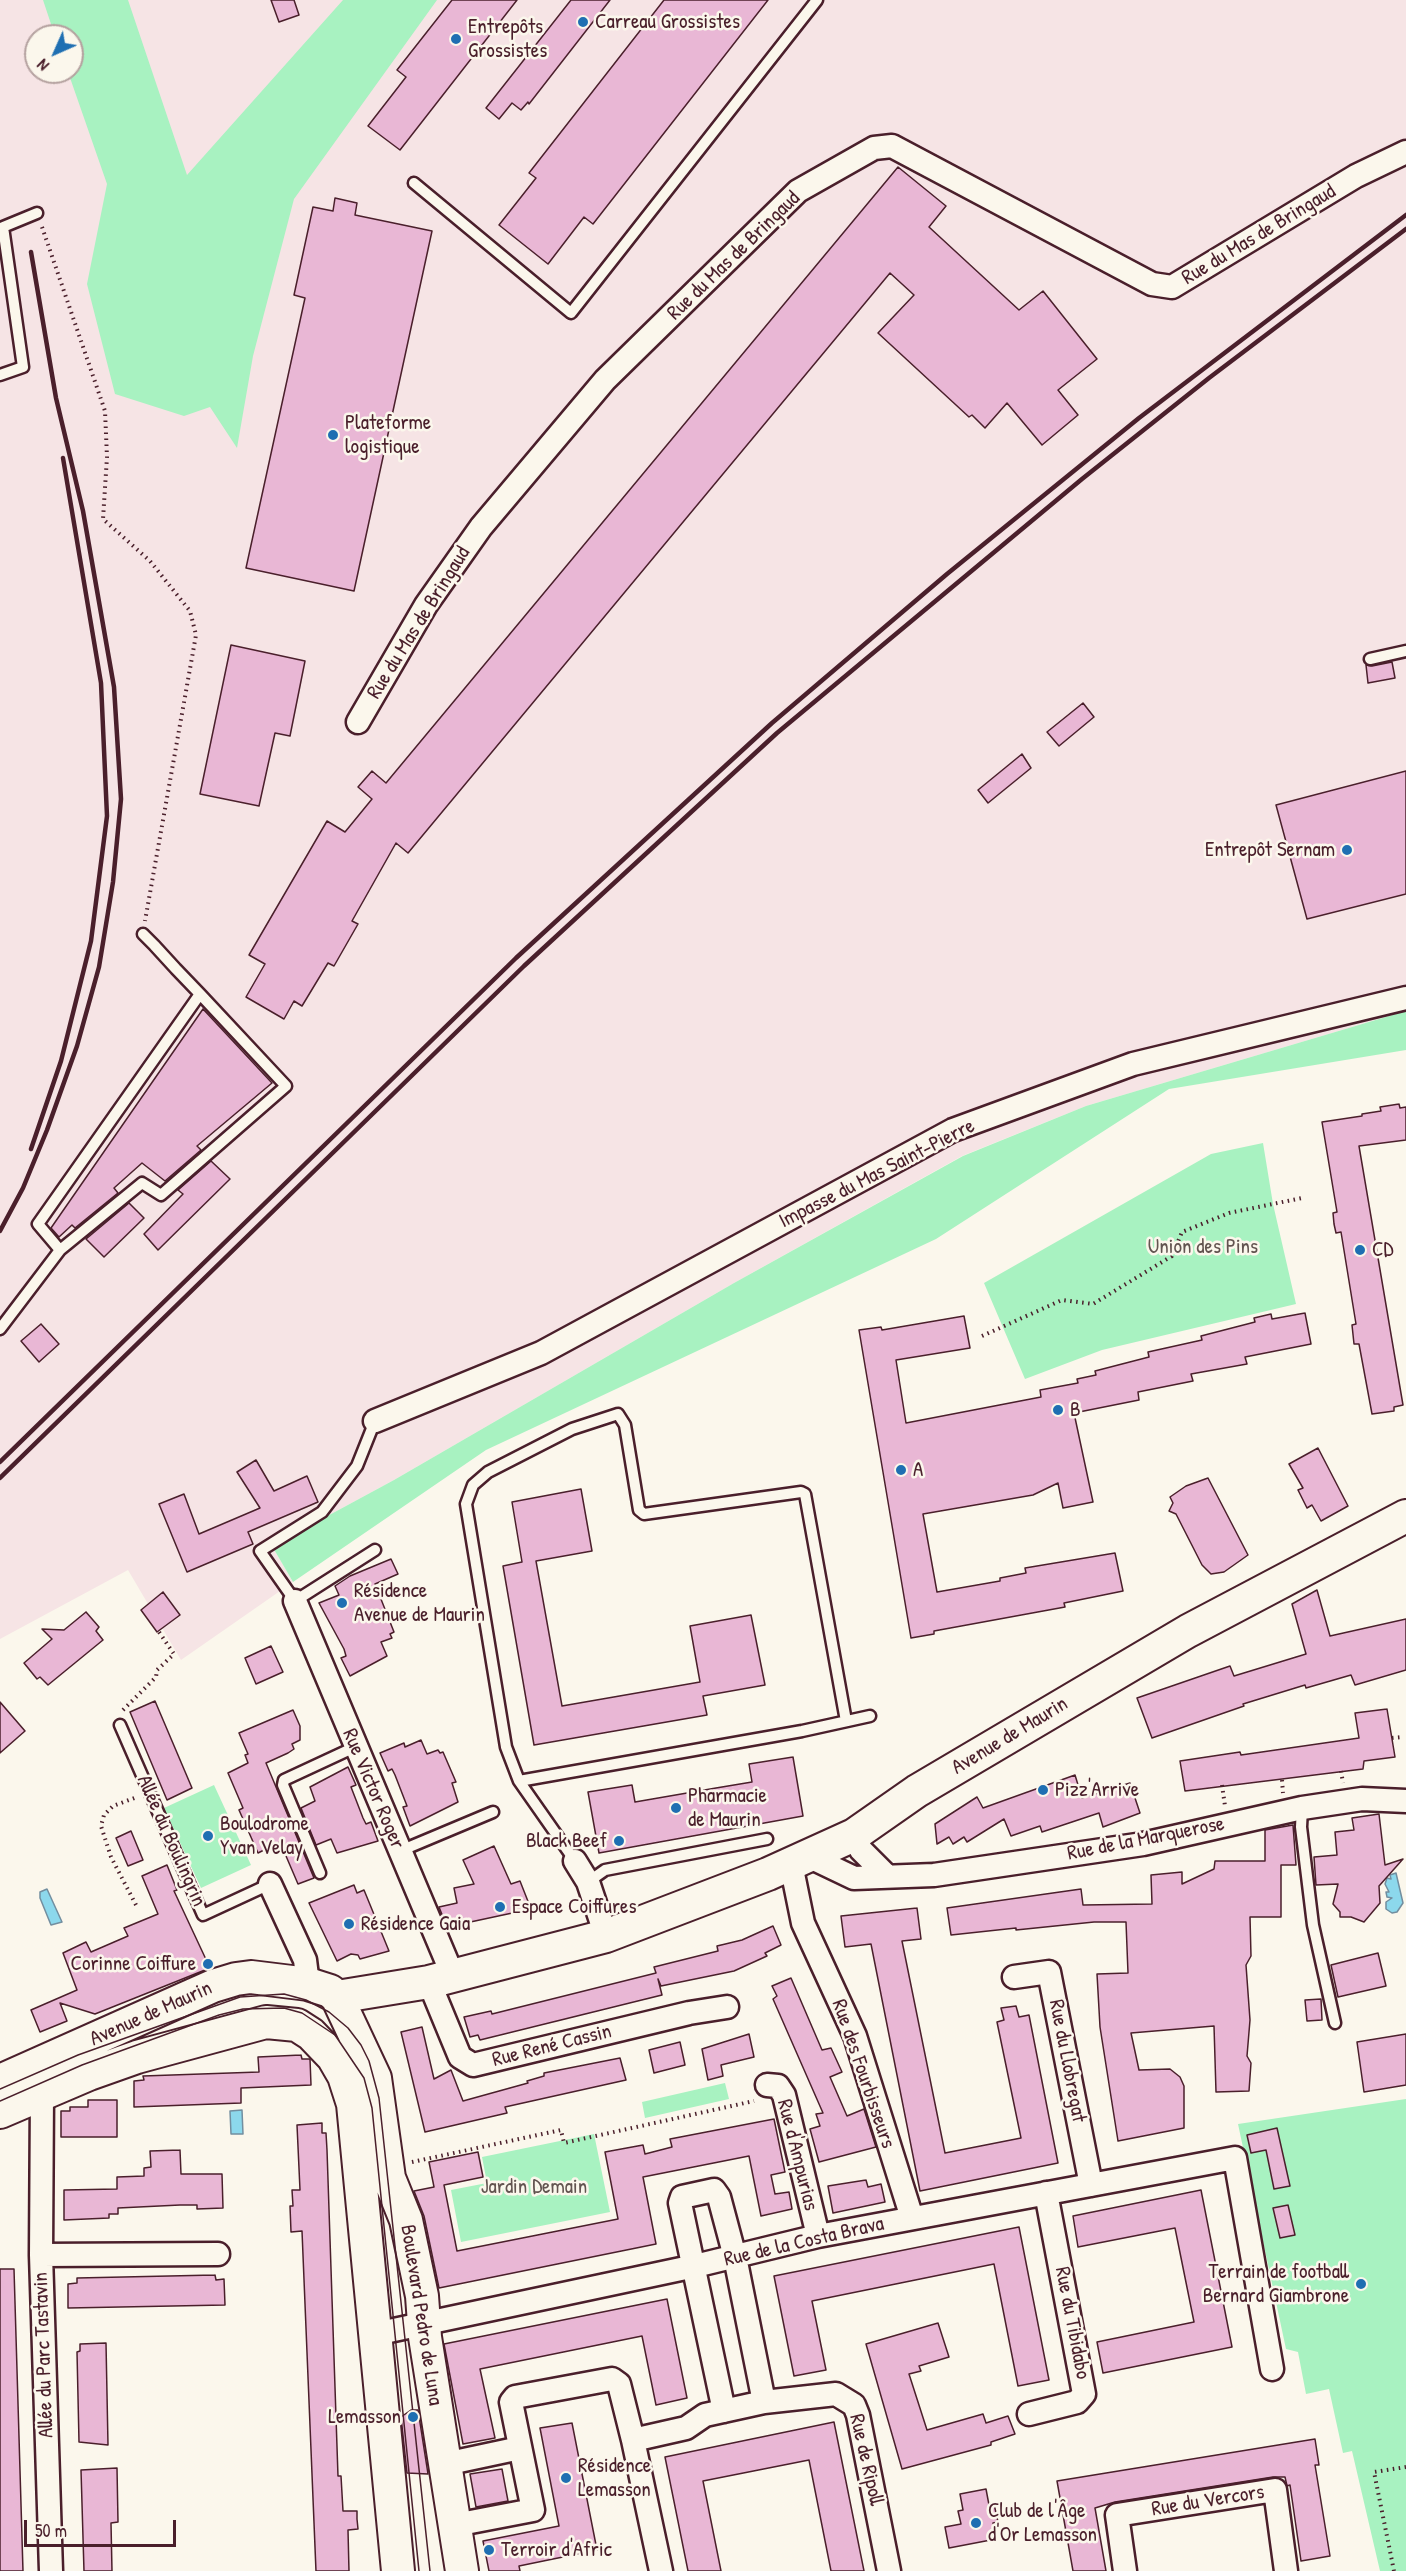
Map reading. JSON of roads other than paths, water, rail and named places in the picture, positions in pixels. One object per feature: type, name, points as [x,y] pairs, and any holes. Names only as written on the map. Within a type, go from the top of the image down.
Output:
[{"type":"street","name":"Rue du Mas de Bringaud","points":[[358,722],[426,605],[480,527],[605,380],[798,191],[874,148],[892,146],[1152,284],[1172,287],[1356,176],[1406,152]]},
{"type":"street","name":"Impasse du Mas Saint-Pierre","points":[[375,1421],[541,1353],[953,1130],[1133,1064],[1406,998]]},
{"type":"street","name":"Avenue de Maurin","points":[[2,2101],[213,1986],[236,1979],[251,1977],[308,1984],[330,1991],[337,1997],[441,1979],[606,1936],[799,1860],[854,1835],[917,1791],[1188,1631],[1406,1516]]},
{"type":"street","name":"Rue Victor Roger","points":[[295,1601],[400,1851],[441,1979]]},
{"type":"street","name":"Rue de la Marquerose","points":[[799,1860],[854,1878],[934,1875],[1143,1844],[1302,1808],[1362,1799],[1406,1801]]},
{"type":"street","points":[[854,1835],[861,1850],[886,1875]]},
{"type":"street","name":"Rue des Fourbisseurs","points":[[799,1860],[803,1923],[855,2036],[912,2218]]},
{"type":"street","points":[[575,1861],[588,1882],[606,1936]]},
{"type":"street","name":"Allée du Boulingrin","points":[[270,1884],[305,1960],[308,1984]]},
{"type":"street","name":"Rue du Llobregat","points":[[1014,1977],[1049,1972],[1091,2185]]},
{"type":"street","name":"Rue René Cassin","points":[[441,1979],[460,2057],[473,2065],[689,2013],[727,2007]]},
{"type":"street","points":[[304,2030],[308,1984]]},
{"type":"street","name":"Boulevard Pedro de Luna","points":[[337,1997],[375,2078],[389,2178],[404,2211],[422,2296],[424,2323],[462,2571]]},
{"type":"street","name":"Avenue de Maurin","points":[[2,2101],[42,2093],[137,2057],[266,2022],[304,2030]]},
{"type":"street","name":"Boulevard Pedro de Luna","points":[[304,2030],[333,2057],[344,2076],[353,2104],[398,2571]]},
{"type":"street","name":"Rue d'Ampurias","points":[[775,2090],[818,2236]]},
{"type":"street","name":"Allée du Parc Tastavin","points":[[42,2093],[41,2255],[51,2571]]},
{"type":"street","points":[[2,2101],[24,2119],[40,2140]]},
{"type":"street","name":"Rue de la Costa Brava","points":[[375,2334],[695,2266],[818,2236],[1235,2158],[1272,2369]]},
{"type":"street","points":[[724,2411],[680,2203],[682,2197],[714,2190],[719,2197],[735,2257],[764,2402]]},
{"type":"street","name":"Rue du Tibidabo","points":[[1029,2414],[1077,2402],[1084,2394],[1046,2193]]},
{"type":"street","points":[[41,2255],[218,2254]]},
{"type":"street","points":[[454,2525],[533,2510],[511,2402],[515,2397],[612,2379],[619,2384],[661,2571]]},
{"type":"street","name":"Rue de Ripoll","points":[[633,2440],[686,2428],[705,2415],[764,2402],[836,2394],[854,2405],[858,2415],[889,2571]]},
{"type":"street","points":[[445,2464],[520,2448]]},
{"type":"street","name":"Rue du Vercors","points":[[1125,2571],[1117,2515],[1275,2490],[1286,2571]]},
{"type":"lane","points":[[414,183],[571,313],[817,0]]},
{"type":"lane","points":[[0,375],[23,368],[3,227],[37,213]]},
{"type":"lane","points":[[1370,659],[1406,651]]},
{"type":"lane","points":[[0,1329],[60,1250],[142,1183],[161,1195],[286,1086],[143,934]]},
{"type":"lane","points":[[60,1250],[38,1224],[200,994]]},
{"type":"lane","points":[[575,1861],[519,1781],[506,1747],[466,1504],[473,1485],[489,1472],[572,1429],[618,1414],[625,1425],[639,1509],[644,1514],[801,1492],[805,1494],[846,1721]]},
{"type":"lane","points":[[375,1421],[357,1466],[322,1512],[260,1551],[295,1601],[375,1550]]},
{"type":"lane","points":[[519,1781],[870,1716]]},
{"type":"lane","name":"Allée du Boulingrin","points":[[120,1725],[203,1915],[270,1884]]},
{"type":"lane","points":[[320,1873],[283,1785],[284,1780],[355,1747]]},
{"type":"lane","points":[[1302,1808],[1301,1827],[1313,1925],[1335,2023]]},
{"type":"lane","points":[[400,1851],[493,1812]]},
{"type":"lane","points":[[588,1882],[605,1870],[766,1839]]},
{"type":"water","points":[[1396,1873],[1403,1903],[1397,1912],[1392,1913],[1386,1909],[1386,1902],[1392,1898],[1387,1897],[1386,1892],[1389,1892],[1385,1884],[1387,1878],[1391,1879],[1390,1875]]},
{"type":"water","points":[[47,1889],[62,1922],[51,1925],[40,1898],[40,1892]]},
{"type":"water","points":[[242,2110],[243,2134],[231,2134],[230,2111]]},
{"type":"tram line","points":[[0,2089],[78,2055],[240,1997],[284,1994],[306,2000],[329,2012],[348,2028],[361,2045],[369,2061],[379,2098],[430,2571]]},
{"type":"tram line","points":[[0,2101],[82,2065],[219,2015],[243,2009],[284,2008],[302,2013],[335,2035],[364,2078],[372,2108],[419,2571]]},
{"type":"railway","points":[[0,1462],[516,958],[772,723],[947,574],[1139,418],[1406,215]]},
{"type":"railway","points":[[0,1478],[524,966],[777,733],[1082,479],[1209,378],[1406,229]]},
{"type":"railway","points":[[0,1231],[23,1188],[47,1130],[77,1046],[99,967],[113,882],[121,799],[114,687],[83,511],[56,398],[31,252]]},
{"type":"railway","points":[[31,1149],[61,1061],[91,941],[107,816],[101,683],[63,458]]},
{"type":"place","name":"Carreau Grossistes","points":[[583,22]]},
{"type":"place","name":"Entrepôts Grossistes","points":[[456,39]]},
{"type":"place","name":"Plateforme logistique","points":[[333,435]]},
{"type":"place","name":"Entrepôt Sernam","points":[[1347,850]]},
{"type":"place","name":"CD","points":[[1360,1250]]},
{"type":"place","name":"B","points":[[1058,1410]]},
{"type":"place","name":"A","points":[[901,1470]]},
{"type":"place","name":"Résidence Avenue de Maurin","points":[[342,1603]]},
{"type":"place","name":"Pizz'Arrive","points":[[1043,1790]]},
{"type":"place","name":"Pharmacie de Maurin","points":[[676,1808]]},
{"type":"place","name":"Boulodrome Yvan Velay","points":[[208,1836]]},
{"type":"place","name":"Black Beef","points":[[619,1841]]},
{"type":"place","name":"Espace Coiffures","points":[[500,1907]]},
{"type":"place","name":"Résidence Gaia","points":[[349,1924]]},
{"type":"place","name":"Corinne Coiffure","points":[[208,1964]]},
{"type":"place","name":"Terrain de football Bernard Giambrone","points":[[1361,2284]]},
{"type":"place","name":"Lemasson","points":[[413,2417]]},
{"type":"place","name":"Résidence Lemasson","points":[[566,2478]]},
{"type":"place","name":"Club de l'Âge d'Or Lemasson","points":[[976,2523]]},
{"type":"place","name":"Terroir d'Afric","points":[[489,2550]]},
{"type":"park label","name":"Union des Pins","points":[[1203,1247]]},
{"type":"park label","name":"Jardin Demain","points":[[534,2187]]}]
